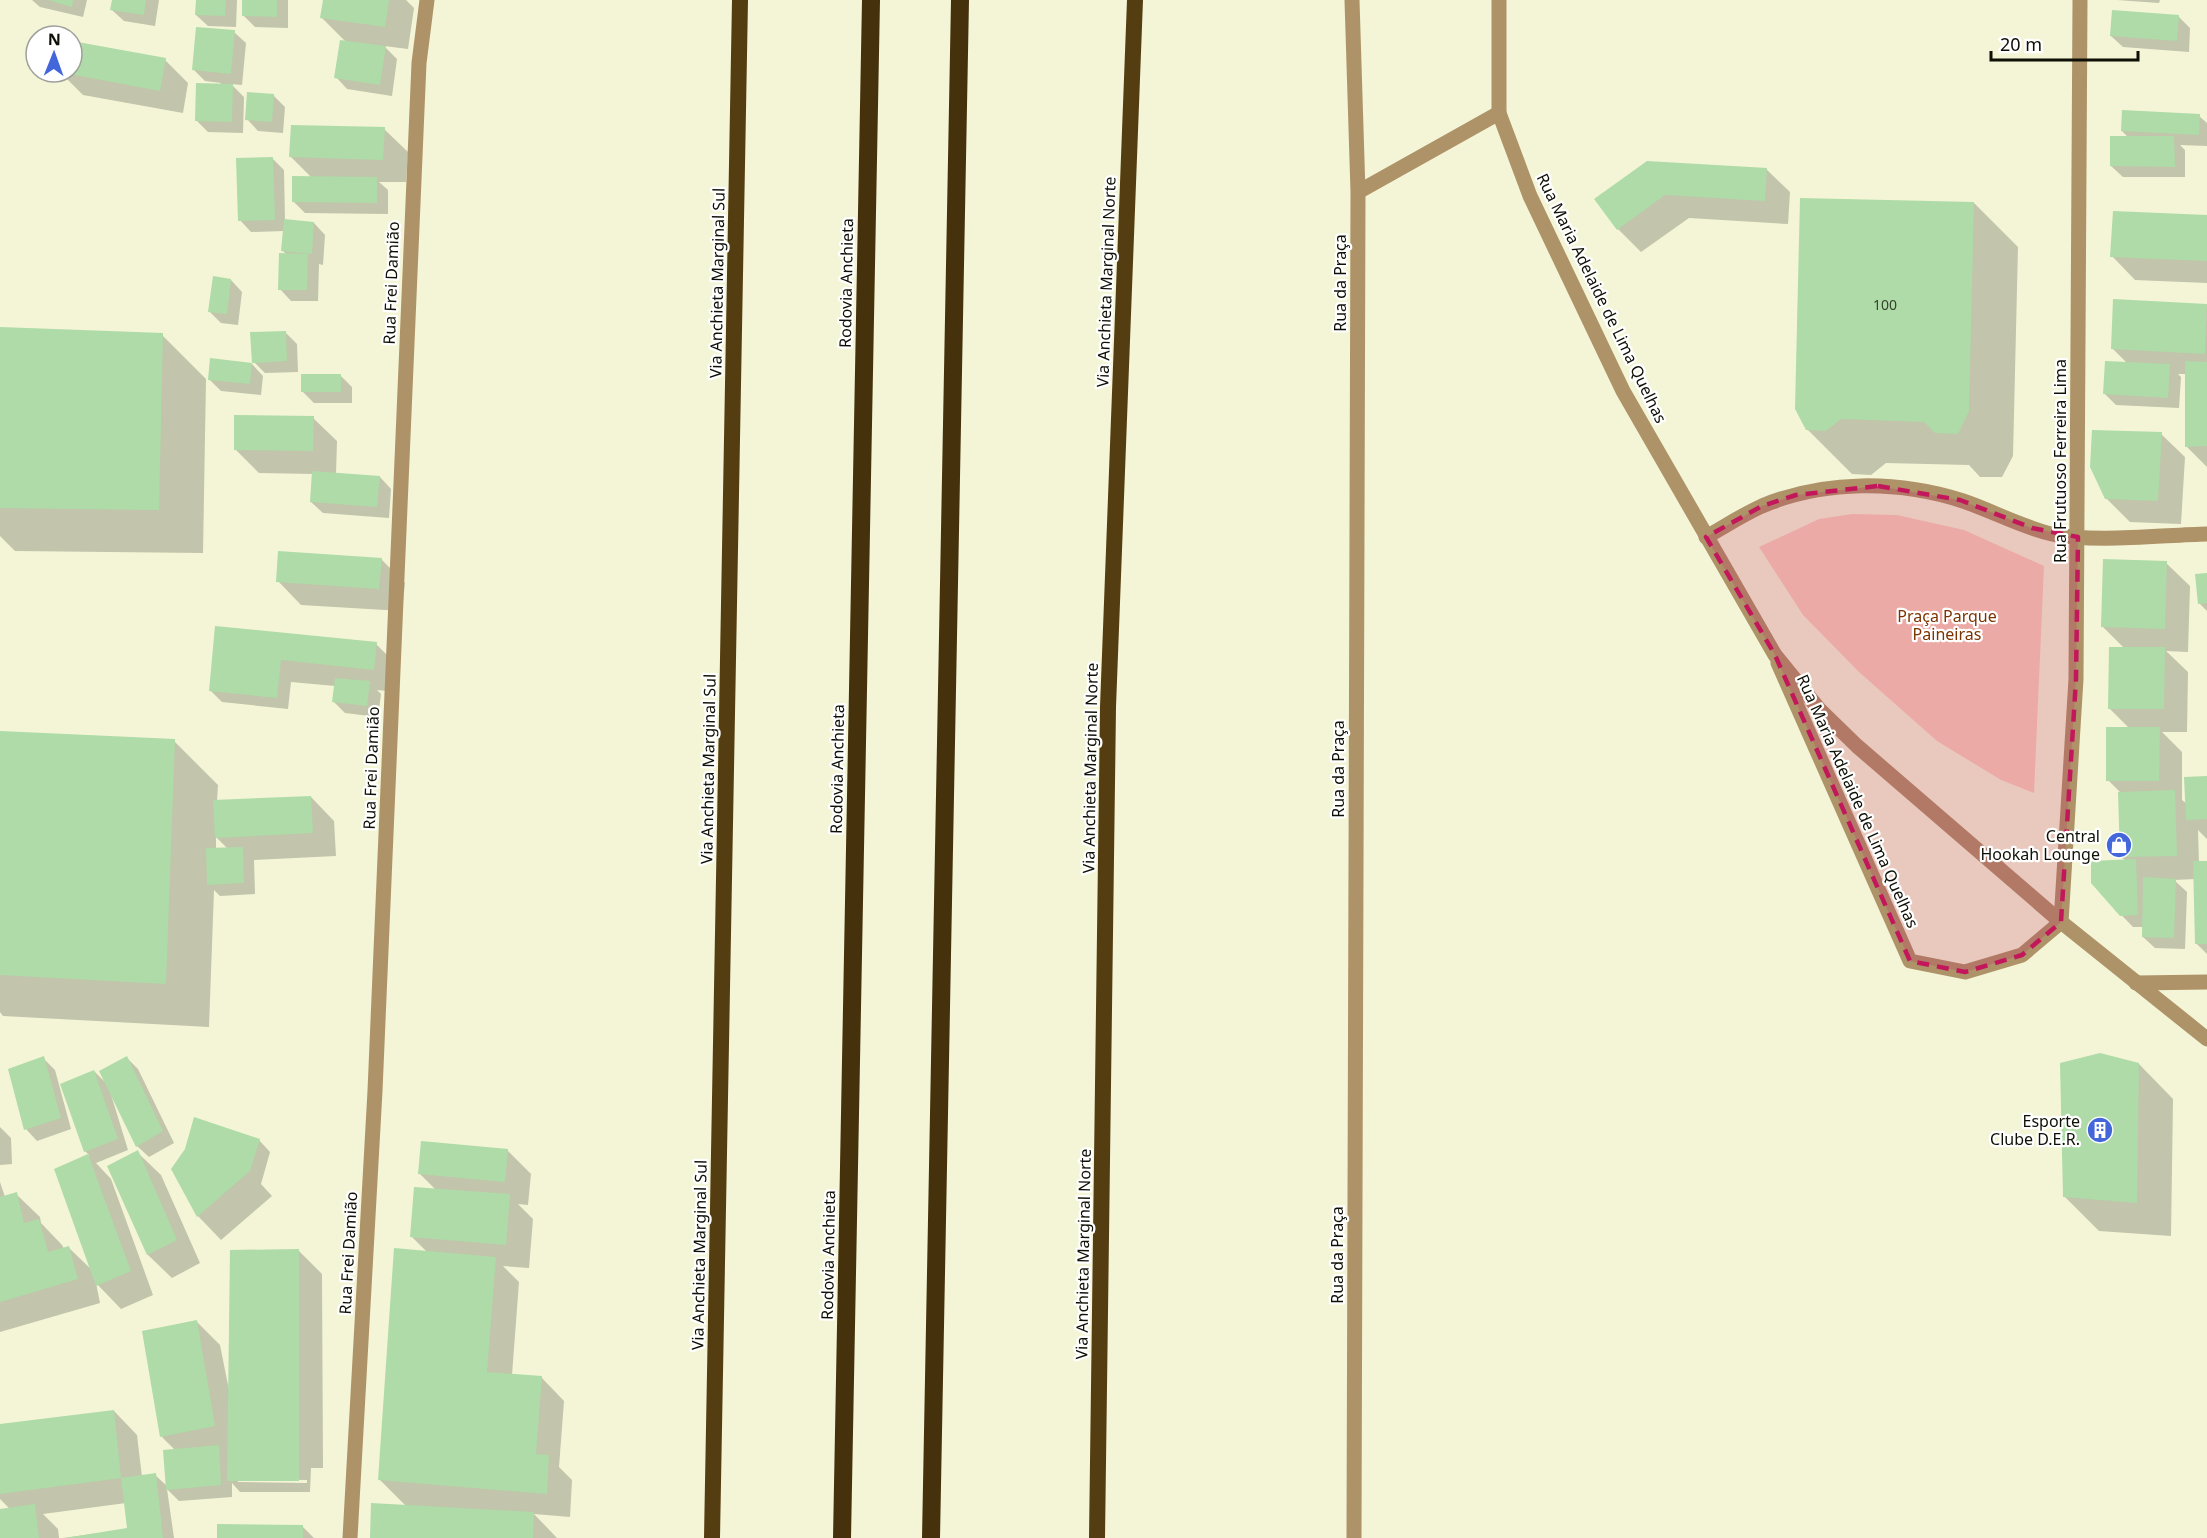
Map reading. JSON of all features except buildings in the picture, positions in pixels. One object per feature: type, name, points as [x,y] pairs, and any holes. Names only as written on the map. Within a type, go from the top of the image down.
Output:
[{"type":"highway","name":"Via Anchieta Marginal Sul","points":[[712,1538],[740,0]]},
{"type":"highway","name":"Rodovia Anchieta","points":[[842,1538],[872,0]]},
{"type":"highway","points":[[931,1538],[960,0]]},
{"type":"highway","name":"Via Anchieta Marginal Norte","points":[[1097,1538],[1108,707],[1135,0]]},
{"type":"highway","points":[[932,1481],[938,1538]]},
{"type":"street","name":"Rua Frei Damião","points":[[350,1538],[375,1091],[418,75],[426,0]]},
{"type":"street","name":"Rua da Praça","points":[[1352,0],[1358,192],[1354,1538]]},
{"type":"street","name":"Rua Maria Adelaide de Lima Quelhas","points":[[1499,0],[1500,112],[1530,196],[1623,390],[1775,655],[1910,961],[1965,972],[2022,955],[2061,922]]},
{"type":"street","name":"Rua Frutuoso Ferreira Lima","points":[[2061,922],[2076,679],[2080,0]]},
{"type":"street","points":[[1358,192],[1500,112]]},
{"type":"street","points":[[1706,537],[1761,507],[1796,495],[1846,486],[1918,490],[1960,500],[2032,528],[2078,537],[2207,534]]},
{"type":"street","name":"Rua Maria Adelaide de Lima Quelhas","points":[[1775,655],[1819,709],[1857,746],[2061,922],[2207,1039]]},
{"type":"street","points":[[2136,983],[2207,982]]},
{"type":"highlighted area","points":[[1878,486],[1960,500],[2032,528],[2078,537],[2076,679],[2061,922],[2022,955],[1965,972],[1910,961],[1775,655],[1706,537],[1762,506],[1796,495]]},
{"type":"green space","name":"Praça Parque Paineiras","points":[[1852,514],[1897,515],[1964,530],[2044,566],[2034,793],[2001,780],[1937,741],[1859,672],[1803,615],[1759,547],[1819,519]]},
{"type":"place","name":"Central Hookah Lounge","points":[[2119,845]]},
{"type":"place","name":"Esporte Clube D.E.R.","points":[[2100,1130]]}]
